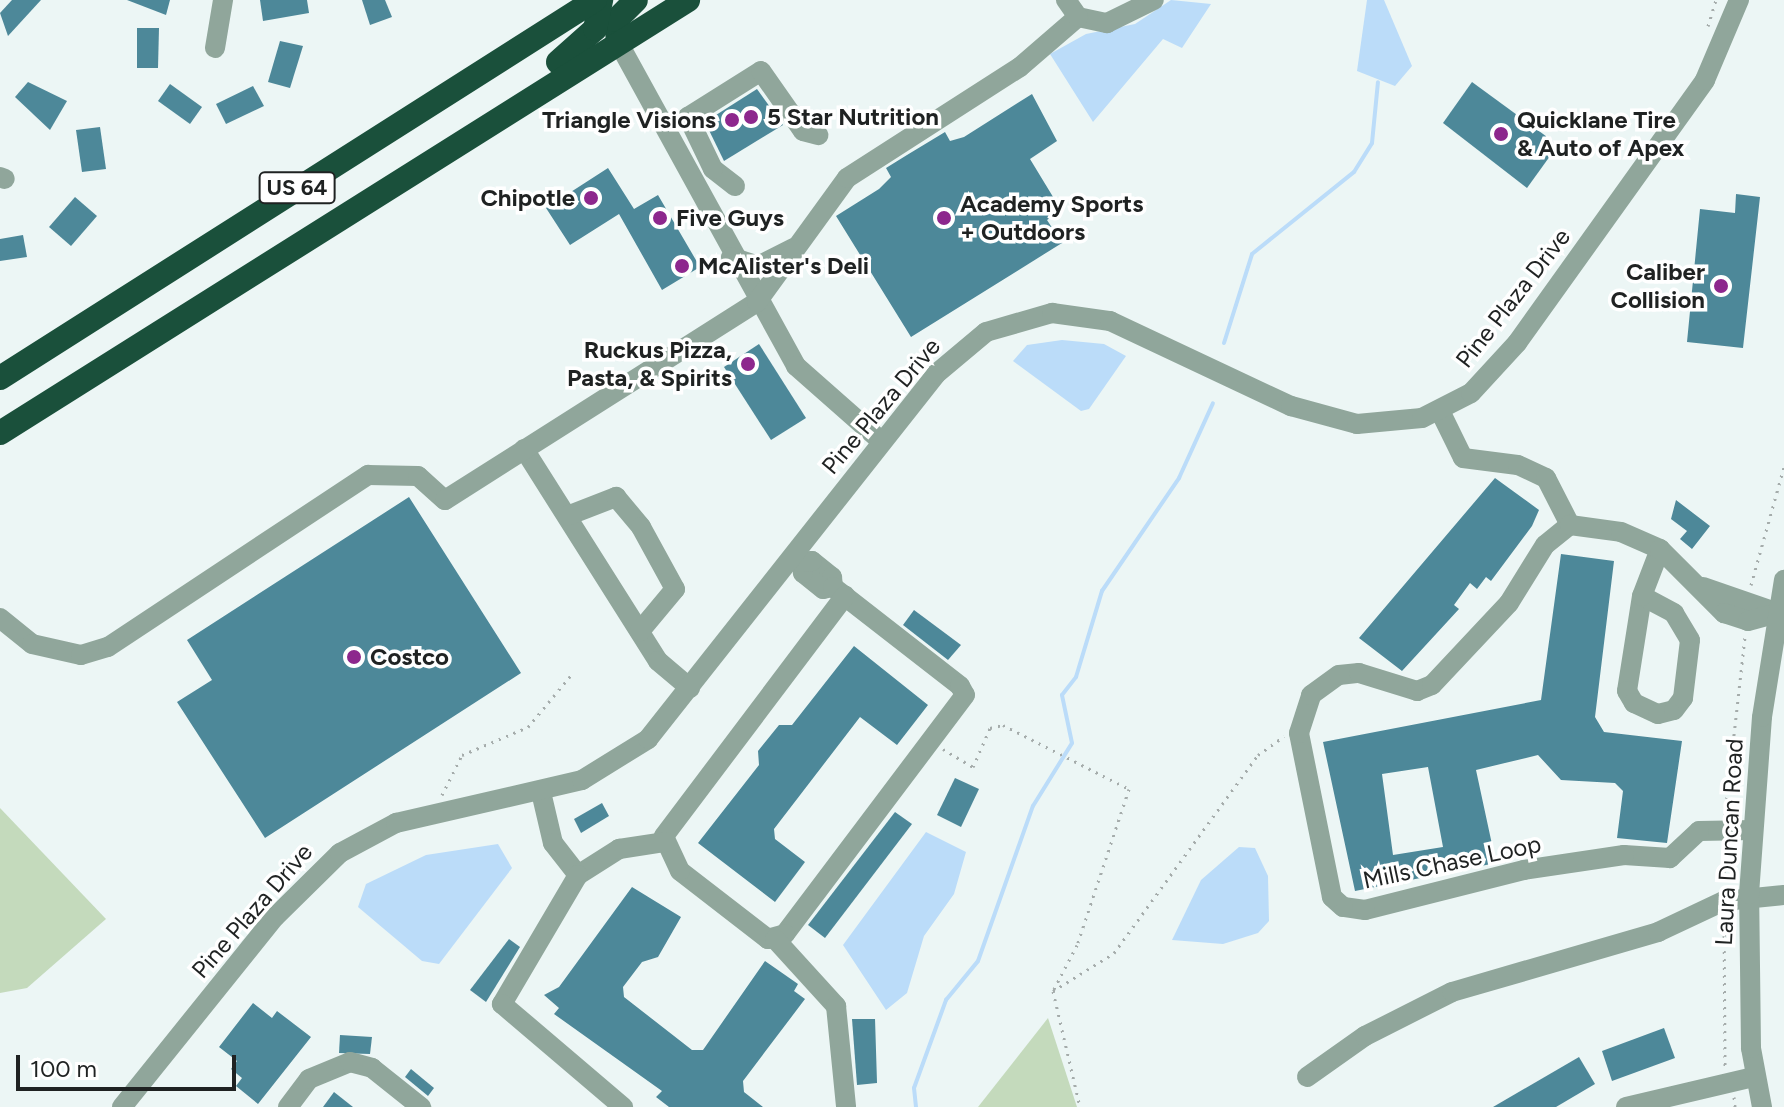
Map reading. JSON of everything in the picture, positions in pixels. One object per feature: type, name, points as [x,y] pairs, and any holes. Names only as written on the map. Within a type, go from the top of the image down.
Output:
[{"type":"highway","name":"US 64","points":[[0,378],[595,0]]},
{"type":"highway","points":[[372,197],[426,150],[585,44],[601,0]]},
{"type":"highway","points":[[618,42],[616,20],[636,0]]},
{"type":"highway","name":"US 64","points":[[0,433],[688,0]]},
{"type":"street","points":[[215,48],[223,0]]},
{"type":"street","points":[[557,24],[565,0]]},
{"type":"street","points":[[0,618],[57,654],[108,647],[368,475],[418,476],[445,500],[757,302],[864,161],[1020,67],[1072,8],[1107,23],[1154,0]]},
{"type":"street","name":"Pine Plaza Drive","points":[[122,1107],[321,867],[396,823],[541,792],[615,765],[690,688],[797,558],[881,441],[960,350],[1021,318],[1052,313],[1135,330],[1335,421],[1382,425],[1440,411],[1483,383],[1517,343],[1705,80],[1739,0]]},
{"type":"street","points":[[618,42],[731,257],[808,380],[881,441]]},
{"type":"street","points":[[735,186],[713,169],[688,117],[761,71],[803,131],[818,135]]},
{"type":"street","points":[[731,257],[764,265],[803,240]]},
{"type":"street","points":[[1440,411],[1463,458],[1533,469],[1557,490],[1570,525],[1621,532],[1660,549],[1703,587],[1703,598],[1724,613],[1748,621],[1778,613]]},
{"type":"street","points":[[524,449],[658,661],[690,688]]},
{"type":"street","points":[[567,516],[616,497],[641,527],[675,589],[640,631]]},
{"type":"street","name":"Mills Chase Loop","points":[[1570,525],[1545,545],[1509,603],[1432,685],[1417,691],[1359,673],[1339,675],[1311,695],[1299,733],[1332,897],[1343,907],[1365,910],[1609,857],[1670,858],[1699,831],[1753,830]]},
{"type":"street","points":[[1642,596],[1683,622],[1690,640],[1683,698],[1674,710],[1658,714],[1634,703],[1627,691],[1642,596],[1660,549]]},
{"type":"street","points":[[775,939],[934,743],[965,695],[839,592],[823,589],[803,573],[797,558]]},
{"type":"street","name":"Laura Duncan Road","points":[[1762,1107],[1754,1077],[1749,894],[1753,830],[1784,580]]},
{"type":"street","points":[[839,592],[667,822],[665,842],[680,871],[775,939],[836,1006],[846,1107]]},
{"type":"street","points":[[541,792],[553,843],[578,875]]},
{"type":"street","points":[[623,1107],[502,1004],[578,875],[619,849],[665,842]]},
{"type":"street","points":[[1307,1077],[1365,1036],[1452,992],[1658,932],[1724,901],[1749,894],[1784,895]]},
{"type":"street","points":[[288,1107],[309,1079],[350,1062],[372,1068],[421,1107]]},
{"type":"street","points":[[1626,1107],[1754,1077]]},
{"type":"path","points":[[1707,16],[1716,0]]},
{"type":"path","points":[[1750,592],[1759,537],[1773,517],[1784,467]]},
{"type":"path","points":[[1725,813],[1747,629]]},
{"type":"path","points":[[442,795],[462,755],[528,727],[572,674]]},
{"type":"path","points":[[934,743],[973,767],[990,728],[1012,729],[1129,789],[1077,945],[1053,991],[1080,1107]]},
{"type":"path","points":[[1053,991],[1114,953],[1271,740],[1299,733]]},
{"type":"path","points":[[1723,844],[1725,1066]]},
{"type":"green space","points":[[0,808],[106,919],[27,988],[0,993]]},
{"type":"green space","points":[[1048,1018],[1077,1107],[978,1107]]},
{"type":"water","points":[[1171,0],[1211,4],[1182,48],[1163,39],[1093,122],[1050,54],[1086,34],[1135,24]]},
{"type":"water","points":[[1367,0],[1384,0],[1412,66],[1395,86],[1357,71]]},
{"type":"water","points":[[1062,340],[1104,344],[1126,356],[1089,409],[1081,411],[1013,361],[1027,345]]},
{"type":"water","points":[[926,832],[966,852],[954,894],[924,936],[907,993],[886,1010],[843,945]]},
{"type":"water","points":[[498,844],[512,868],[439,964],[422,961],[358,907],[366,884],[426,855]]},
{"type":"water","points":[[1239,847],[1255,848],[1268,876],[1269,921],[1258,933],[1223,944],[1172,940],[1201,880]]},
{"type":"building","points":[[12,0],[41,0],[8,36],[0,13]]},
{"type":"building","points":[[127,0],[170,0],[166,15]]},
{"type":"building","points":[[260,0],[307,0],[309,13],[263,21]]},
{"type":"building","points":[[362,0],[385,0],[392,17],[370,25]]},
{"type":"building","points":[[137,28],[159,28],[158,68],[137,68]]},
{"type":"building","points":[[280,41],[303,46],[290,88],[268,82]]},
{"type":"building","points":[[28,82],[67,101],[50,130],[15,97]]},
{"type":"building","name":"Quicklane Tire & Auto of Apex","points":[[1472,82],[1558,145],[1527,188],[1443,123]]},
{"type":"building","points":[[170,84],[202,107],[190,124],[158,101]]},
{"type":"building","points":[[253,86],[264,106],[226,124],[216,104]]},
{"type":"building","points":[[757,89],[783,125],[724,161],[705,122]]},
{"type":"building","name":"Academy Sports + Outdoors","points":[[1032,94],[1057,141],[1030,159],[1061,210],[1047,220],[1062,243],[911,337],[836,216],[879,189],[891,177],[886,168],[945,132],[950,141],[964,137]]},
{"type":"building","points":[[100,127],[106,169],[82,172],[76,130]]},
{"type":"building","points":[[608,168],[634,209],[658,195],[700,267],[662,290],[619,214],[570,245],[546,208]]},
{"type":"building","name":"Caliber Collision","points":[[1736,194],[1760,197],[1743,348],[1687,342],[1700,209],[1735,213]]},
{"type":"building","points":[[75,197],[97,216],[71,246],[49,227]]},
{"type":"building","points":[[23,235],[27,257],[0,261],[0,239]]},
{"type":"building","points":[[759,344],[806,418],[771,440],[724,367]]},
{"type":"building","points":[[1495,478],[1539,510],[1532,526],[1491,581],[1486,577],[1477,589],[1470,583],[1454,605],[1459,609],[1402,671],[1359,638]]},
{"type":"building","name":"Costco","points":[[409,497],[521,673],[265,838],[177,702],[212,680],[187,640]]},
{"type":"building","points":[[1676,500],[1710,526],[1692,549],[1680,539],[1687,531],[1671,519]]},
{"type":"building","points":[[1561,554],[1614,561],[1595,717],[1604,732],[1682,741],[1667,843],[1617,838],[1623,791],[1615,783],[1561,780],[1538,755],[1476,770],[1496,863],[1355,891],[1323,742],[1541,700]],"holes":[[[1428,767],[1443,847],[1393,855],[1382,774]]]},
{"type":"building","points":[[914,610],[961,645],[948,660],[903,625]]},
{"type":"building","points":[[854,646],[928,705],[897,745],[860,717],[774,829],[775,839],[805,862],[775,902],[698,843],[759,765],[758,751],[779,725],[792,725]]},
{"type":"building","points":[[955,778],[979,789],[961,827],[937,815]]},
{"type":"building","points":[[602,803],[609,816],[581,833],[574,819]]},
{"type":"building","points":[[895,812],[912,824],[825,938],[808,925]]},
{"type":"building","points":[[632,887],[681,917],[658,957],[642,962],[623,987],[624,997],[692,1050],[703,1050],[765,961],[798,984],[794,991],[805,999],[743,1081],[744,1092],[763,1107],[669,1107],[656,1097],[662,1091],[554,1014],[559,1008],[544,995],[559,987]]},
{"type":"building","points":[[509,939],[520,947],[486,1002],[470,990]]},
{"type":"building","points":[[253,1003],[272,1018],[277,1011],[311,1037],[258,1104],[236,1086],[242,1078],[231,1069],[237,1061],[219,1047]]},
{"type":"building","points":[[852,1019],[875,1019],[877,1083],[857,1085]]},
{"type":"building","points":[[1664,1028],[1675,1058],[1612,1081],[1602,1051]]},
{"type":"building","points":[[340,1035],[372,1037],[370,1054],[339,1053]]},
{"type":"building","points":[[1579,1057],[1595,1084],[1556,1107],[1493,1107]]},
{"type":"building","points":[[411,1069],[434,1088],[428,1096],[405,1077]]},
{"type":"building","points":[[334,1092],[353,1107],[323,1107]]},
{"type":"waterway","points":[[1224,343],[1252,254],[1354,172],[1372,143],[1378,82]]},
{"type":"waterway","points":[[916,1107],[914,1088],[946,1000],[978,961],[1033,806],[1072,743],[1062,695],[1076,677],[1102,591],[1179,478],[1213,403]]},
{"type":"place","name":"5 Star Nutrition","points":[[751,117]]},
{"type":"place","name":"Triangle Visions","points":[[732,120]]},
{"type":"place","name":"Quicklane Tire & Auto of Apex","points":[[1501,134]]},
{"type":"place","name":"Chipotle","points":[[591,198]]},
{"type":"place","name":"Five Guys","points":[[660,218]]},
{"type":"place","name":"Academy Sports + Outdoors","points":[[944,218]]},
{"type":"place","name":"McAlister's Deli","points":[[682,266]]},
{"type":"place","name":"Caliber Collision","points":[[1721,286]]},
{"type":"place","name":"Ruckus Pizza, Pasta, & Spirits","points":[[748,364]]},
{"type":"place","name":"Costco","points":[[354,657]]}]
